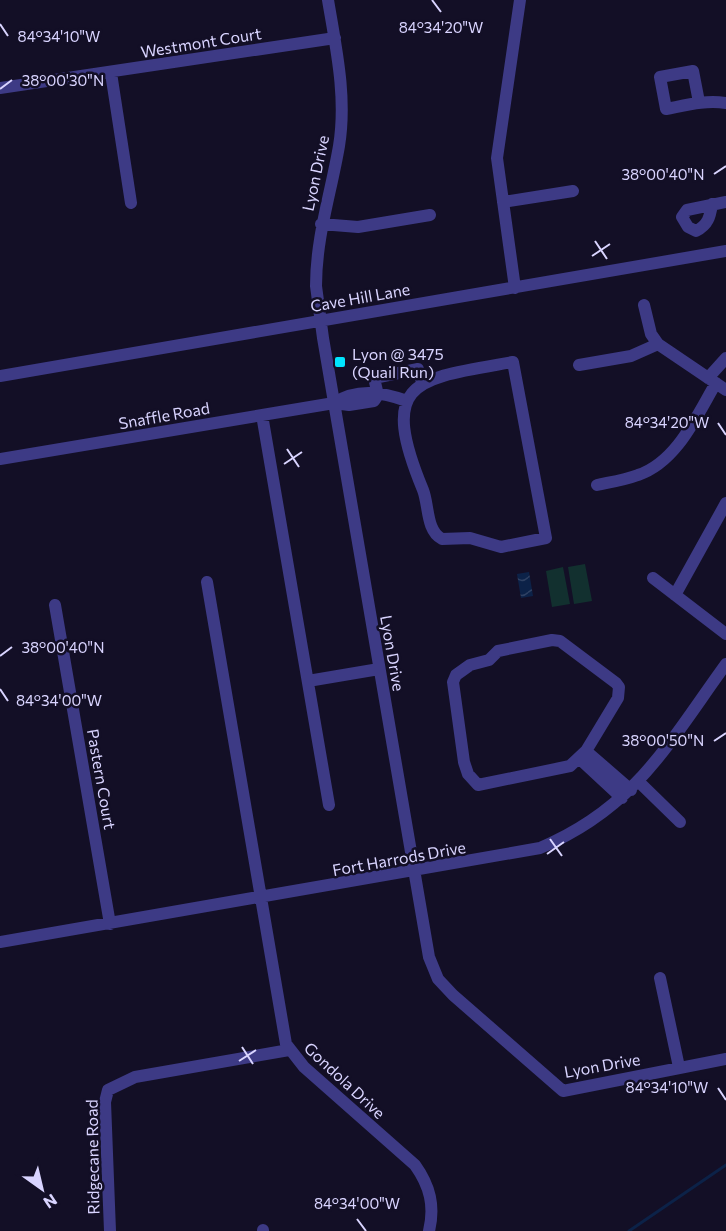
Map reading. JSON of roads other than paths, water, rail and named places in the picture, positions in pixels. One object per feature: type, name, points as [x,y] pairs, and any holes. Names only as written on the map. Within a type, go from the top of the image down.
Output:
[{"type":"street","name":"Lyon Drive","points":[[328,0],[341,90],[339,144],[321,224],[316,262],[321,321],[429,957],[438,979],[563,1091],[726,1059]]},
{"type":"street","points":[[515,288],[497,158],[520,0]]},
{"type":"street","name":"Westmont Court","points":[[0,88],[335,38]]},
{"type":"street","points":[[111,73],[130,203]]},
{"type":"street","points":[[699,102],[709,100],[726,103]]},
{"type":"street","points":[[503,201],[573,191]]},
{"type":"street","points":[[712,204],[726,202]]},
{"type":"street","points":[[321,224],[358,227],[430,215]]},
{"type":"street","name":"Cave Hill Lane","points":[[0,376],[726,251]]},
{"type":"street","points":[[644,305],[651,334],[658,344],[717,384]]},
{"type":"street","points":[[579,364],[632,356],[658,344]]},
{"type":"street","points":[[597,485],[641,474],[664,458],[684,436],[717,384],[726,358]]},
{"type":"street","points":[[513,362],[546,538],[501,547],[470,538],[450,540],[436,536],[432,528],[427,500],[410,458],[403,417],[407,401],[422,382],[445,374],[513,362]]},
{"type":"street","points":[[407,401],[378,394],[374,378],[418,369],[422,382]]},
{"type":"street","name":"Snaffle Road","points":[[0,459],[334,403],[349,405],[374,401],[378,394]]},
{"type":"street","points":[[262,415],[329,805]]},
{"type":"street","points":[[675,595],[726,503]]},
{"type":"street","points":[[653,578],[726,634]]},
{"type":"street","name":"Gondola Drive","points":[[207,582],[283,1035],[289,1050],[322,1084],[414,1165],[424,1178],[432,1207],[429,1231]]},
{"type":"street","name":"Pastern Court","points":[[55,605],[110,924]]},
{"type":"street","points":[[552,640],[560,641],[619,687],[618,698],[583,755],[562,769],[478,785],[468,774],[464,762],[453,682],[456,675],[470,665],[489,660],[498,651],[552,640]]},
{"type":"street","name":"Fort Harrods Drive","points":[[0,942],[414,872],[540,848],[585,827],[631,790],[726,664]]},
{"type":"street","points":[[308,681],[379,669]]},
{"type":"street","points":[[583,755],[680,822]]},
{"type":"street","points":[[660,978],[679,1067]]},
{"type":"street","name":"Ridgecane Road","points":[[110,1231],[105,1102],[108,1090],[135,1077],[289,1050]]},
{"type":"water","points":[[529,572],[533,596],[521,598],[517,574]]},
{"type":"waterway","points":[[629,1231],[726,1165]]},
{"type":"place","name":"Lyon @ 3475 (Quail Run)","points":[[340,362]]}]
